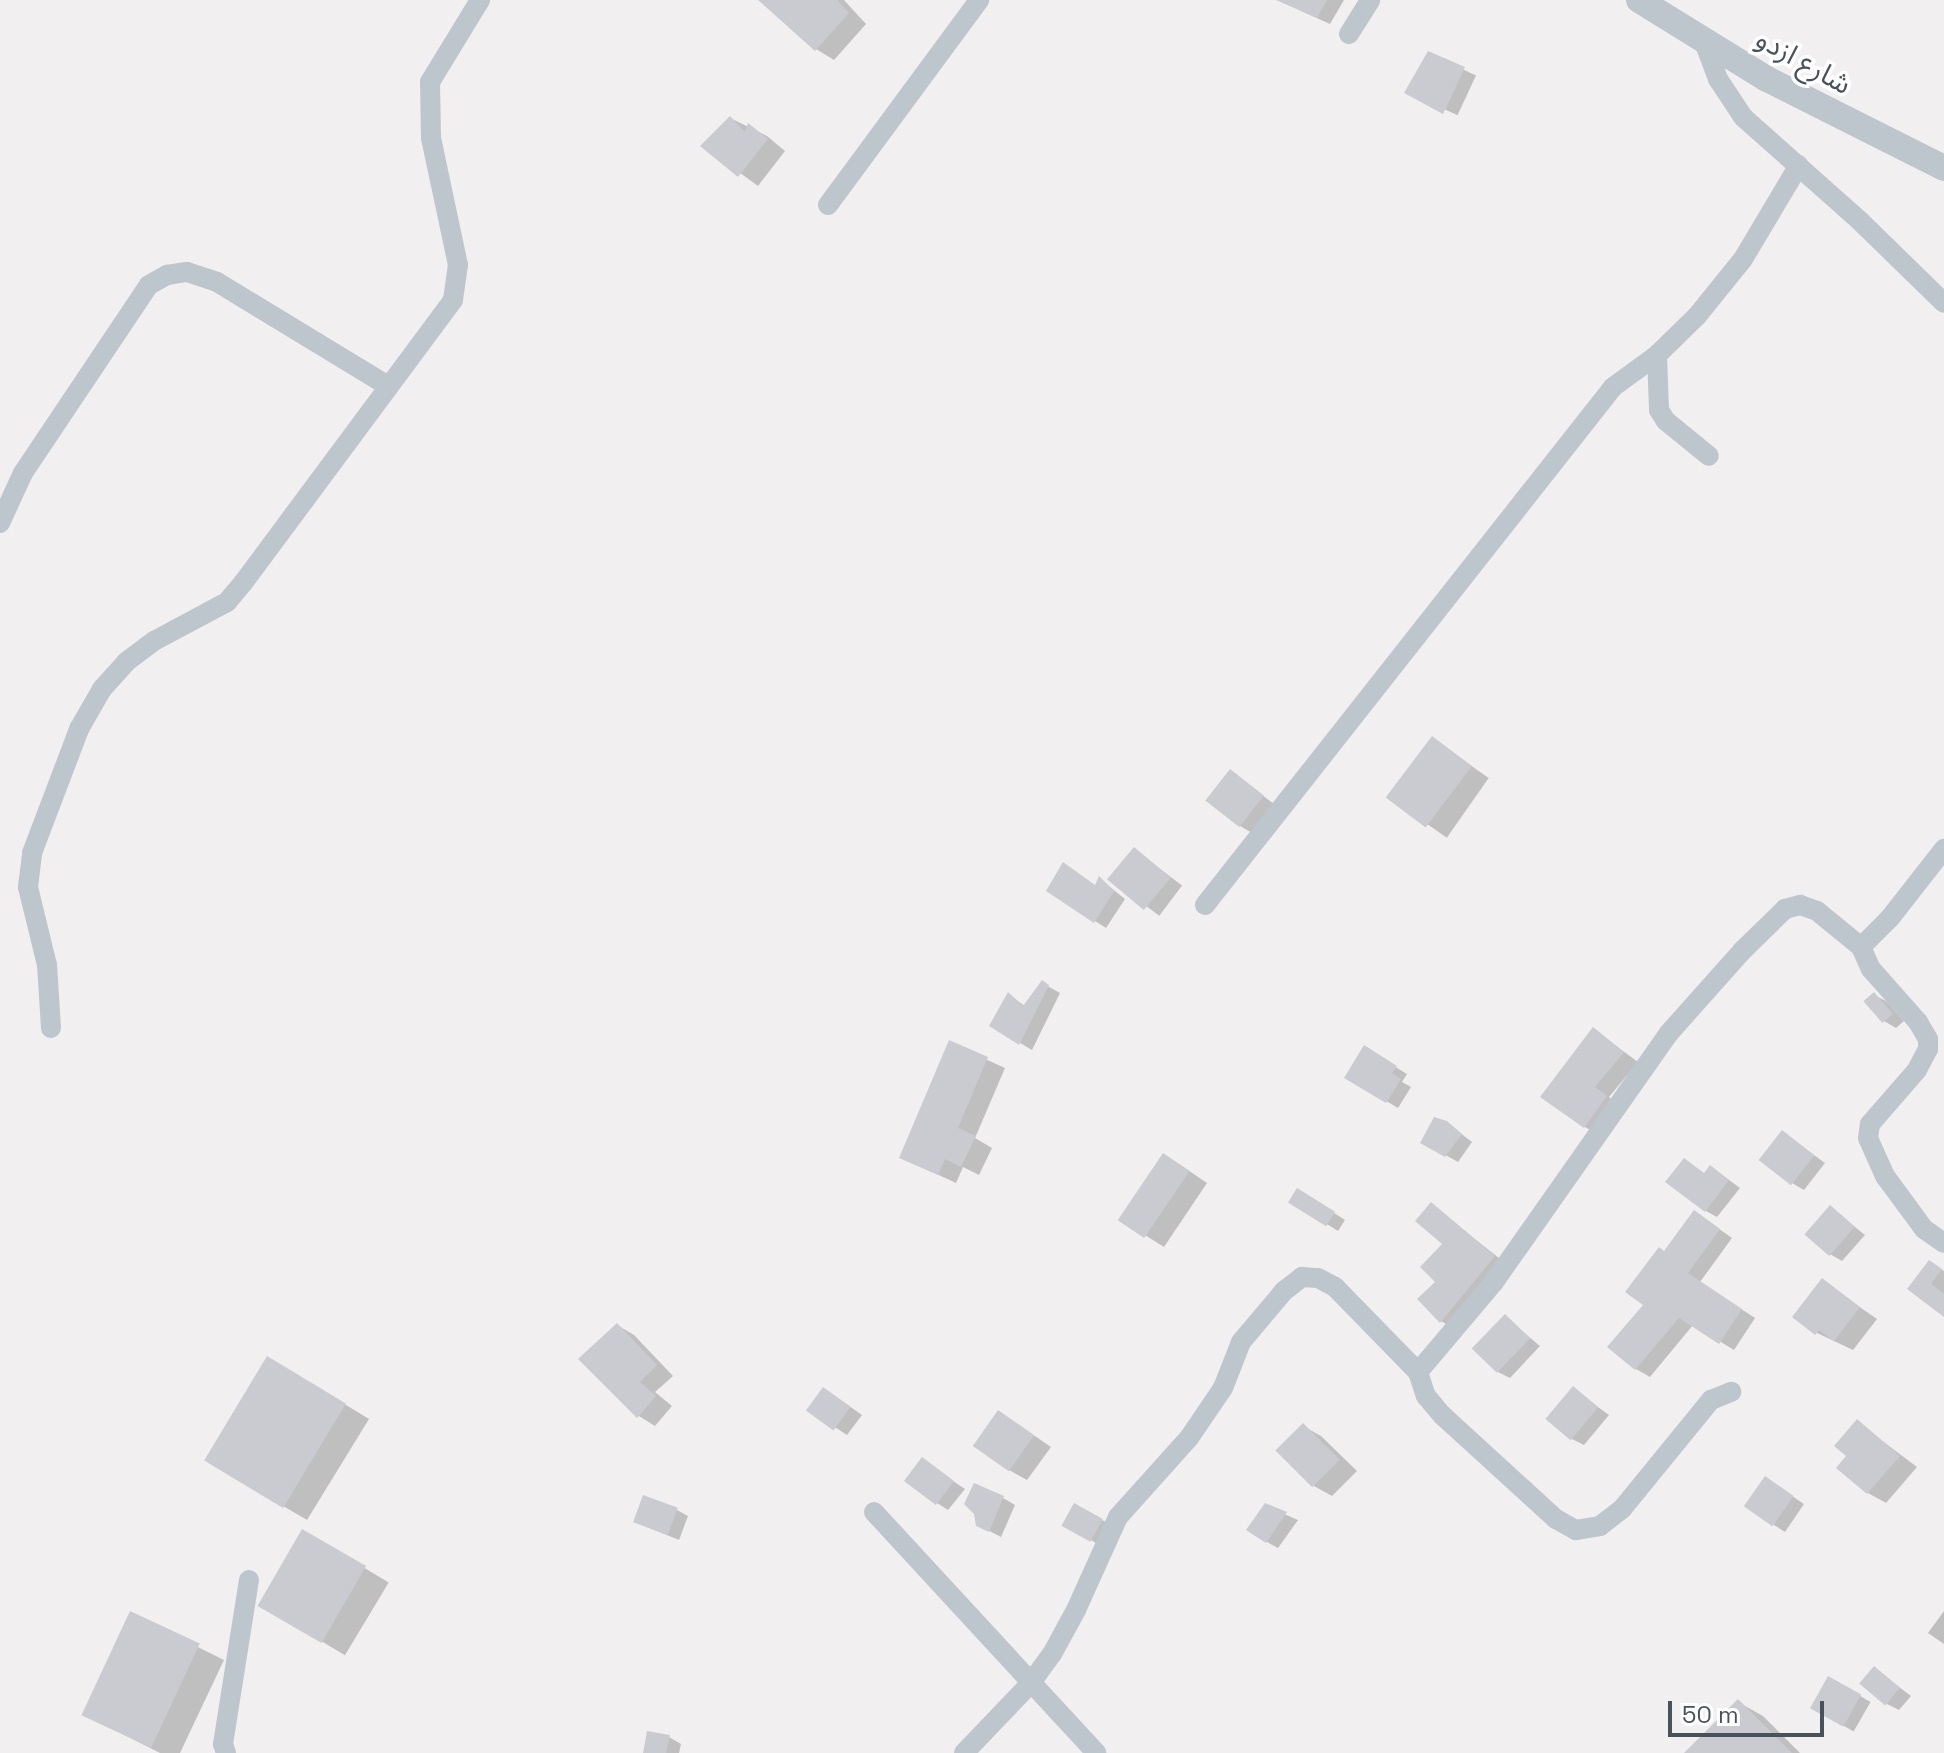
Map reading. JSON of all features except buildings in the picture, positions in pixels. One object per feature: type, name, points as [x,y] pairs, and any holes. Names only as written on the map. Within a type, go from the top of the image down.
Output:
[{"type":"street","points":[[51,1028],[47,965],[30,899],[29,876],[41,825],[79,729],[102,689],[126,662],[154,641],[227,602],[388,386],[435,329],[453,300],[458,265],[431,138],[430,82],[480,0]]},
{"type":"street","points":[[828,205],[979,0]]},
{"type":"street","points":[[1349,34],[1370,0]]},
{"type":"street","name":"شارع ازدو","points":[[1639,0],[1821,108],[1944,168]]},
{"type":"street","points":[[1703,39],[1718,79],[1743,117],[1799,165],[1944,303]]},
{"type":"street","points":[[1205,905],[1613,387],[1657,355],[1697,316],[1743,259],[1799,165]]},
{"type":"street","points":[[0,523],[23,473],[149,285],[167,275],[187,272],[217,282],[388,386]]},
{"type":"street","points":[[1657,355],[1659,410],[1666,421],[1709,456]]},
{"type":"street","points":[[1861,947],[1890,918],[1944,849]]},
{"type":"street","points":[[1418,1372],[1494,1282],[1669,1033],[1785,909],[1800,905],[1817,911],[1861,947],[1871,969],[1918,1022],[1928,1039],[1928,1049],[1917,1070],[1870,1124],[1872,1154],[1924,1229],[1944,1243]]},
{"type":"street","points":[[964,1753],[1030,1684],[1052,1654],[1076,1610],[1118,1517],[1189,1438],[1223,1388],[1241,1342],[1284,1291],[1302,1277],[1318,1278],[1335,1287],[1418,1372],[1426,1396],[1442,1415],[1556,1519],[1576,1530],[1600,1526],[1622,1509],[1711,1400],[1731,1392]]},
{"type":"street","points":[[874,1512],[1096,1753]]},
{"type":"street","points":[[226,1753],[223,1744],[249,1580]]}]
